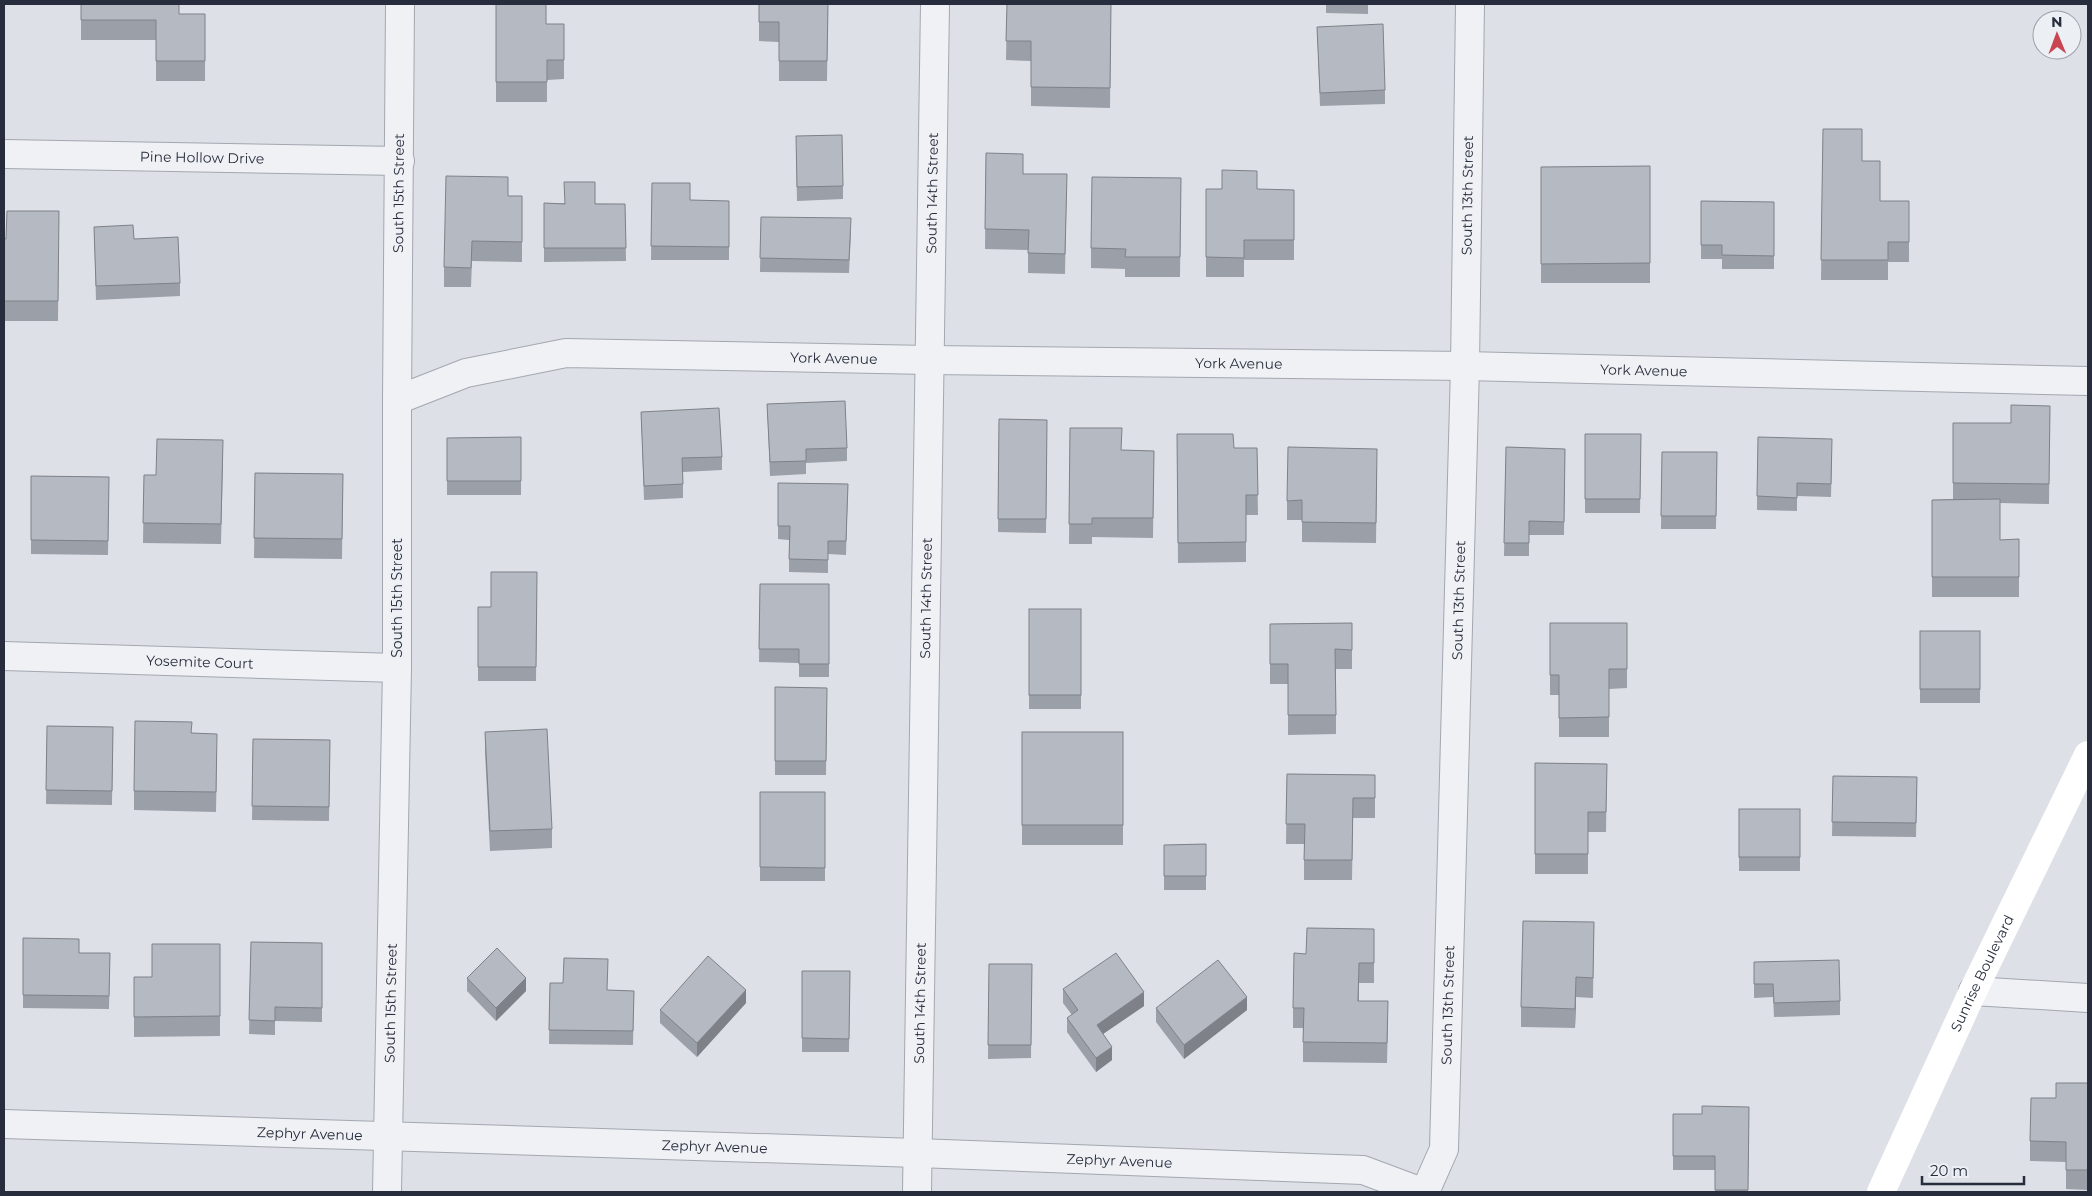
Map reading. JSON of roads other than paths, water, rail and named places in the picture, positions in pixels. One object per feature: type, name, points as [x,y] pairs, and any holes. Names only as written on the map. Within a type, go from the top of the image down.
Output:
[{"type":"street","name":"South 15th Street","points":[[387,1192],[397,668],[400,4]]},
{"type":"street","name":"South 14th Street","points":[[917,1192],[935,4]]},
{"type":"street","name":"South 13th Street","points":[[1424,1192],[1444,1149],[1465,366],[1470,4]]},
{"type":"street","name":"Pine Hollow Drive","points":[[4,154],[400,160]]},
{"type":"street","name":"York Avenue","points":[[397,400],[466,373],[566,353],[929,360],[1465,366],[2088,381]]},
{"type":"street","name":"Yosemite Court","points":[[4,656],[397,668]]},
{"type":"street","name":"Sunrise Boulevard","points":[[1881,1192],[1973,992],[2088,755]]},
{"type":"street","points":[[1973,992],[2088,998]]},
{"type":"street","name":"Zephyr Avenue","points":[[4,1124],[388,1138],[917,1153],[1363,1170],[1424,1192]]}]
